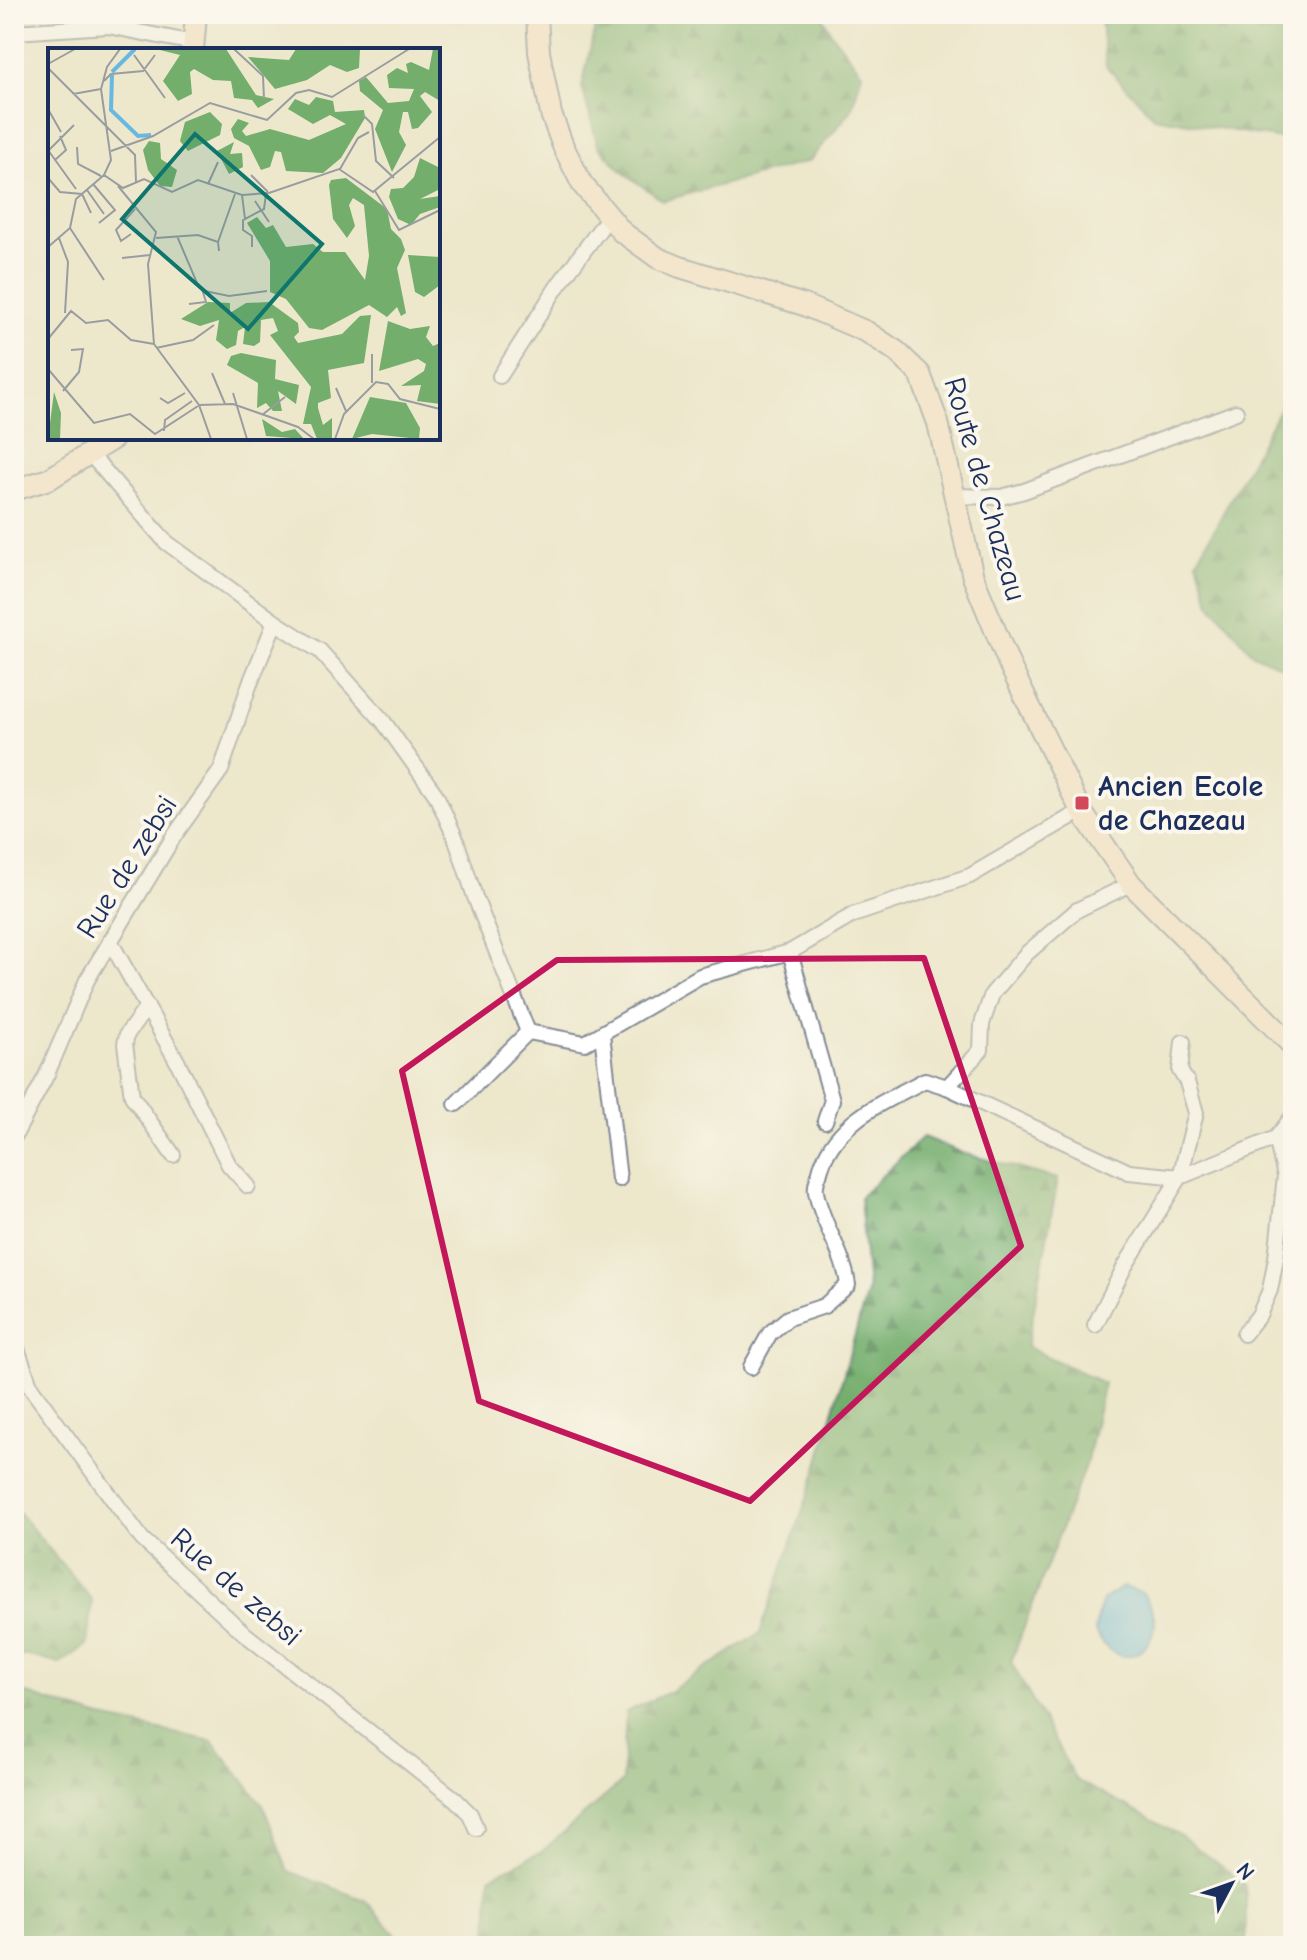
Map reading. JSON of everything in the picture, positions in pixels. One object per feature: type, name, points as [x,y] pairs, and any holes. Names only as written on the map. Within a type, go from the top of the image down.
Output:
[{"type":"main road","points":[[194,46],[196,14]]},
{"type":"main road","name":"Route de Chazeau","points":[[537,14],[539,52],[551,114],[563,146],[582,184],[622,232],[658,258],[804,305],[867,332],[896,351],[920,374],[928,391],[973,577],[1010,666],[1081,811],[1131,884],[1293,1046]]},
{"type":"main road","points":[[14,490],[49,479],[111,440]]},
{"type":"street","points":[[14,32],[108,26],[194,46]]},
{"type":"street","points":[[500,376],[557,287],[608,218]]},
{"type":"street","points":[[954,496],[1001,497],[1024,491],[1236,412]]},
{"type":"street","points":[[91,455],[166,542],[320,651],[383,721],[436,795],[455,837],[480,911],[528,1032]]},
{"type":"street","name":"Rue de zebsi","points":[[14,1137],[47,1074],[87,980],[174,836],[221,770],[249,686],[275,622]]},
{"type":"street","points":[[528,1032],[585,1043],[700,976],[790,952],[853,915],[970,876],[1081,811]]},
{"type":"street","points":[[947,1087],[981,1050],[982,1024],[992,994],[1026,954],[1077,910],[1131,884]]},
{"type":"street","points":[[110,941],[229,1165],[248,1186]]},
{"type":"street","points":[[790,952],[832,1100],[825,1121]]},
{"type":"street","points":[[147,1007],[127,1034],[125,1044],[132,1096],[173,1155]]},
{"type":"street","points":[[456,1104],[528,1032]]},
{"type":"street","points":[[602,1034],[619,1179]]},
{"type":"street","points":[[1095,1325],[1125,1266],[1180,1177],[1196,1113],[1187,1082],[1180,1071],[1183,1042]]},
{"type":"street","points":[[751,1367],[770,1333],[788,1318],[824,1306],[848,1285],[846,1265],[831,1237],[815,1190],[823,1156],[849,1124],[925,1080],[947,1087],[1129,1172],[1180,1177],[1276,1138],[1293,1116]]},
{"type":"street","points":[[1244,1334],[1259,1315],[1270,1290],[1276,1258],[1285,1176],[1276,1138]]},
{"type":"street","name":"Rue de zebsi","points":[[14,1340],[31,1388],[142,1539],[245,1634],[455,1799],[470,1814],[476,1828]]},
{"type":"highlighted area","points":[[924,958],[1021,1246],[750,1501],[479,1401],[402,1071],[557,960]]},
{"type":"green space","points":[[598,14],[821,14],[862,73],[851,111],[809,161],[663,201],[624,173],[598,146],[582,87]]},
{"type":"green space","points":[[1100,14],[1293,14],[1293,141],[1154,117],[1106,66]]},
{"type":"green space","points":[[1293,384],[1293,672],[1253,654],[1210,603],[1197,561]]},
{"type":"green space","points":[[923,1137],[962,1153],[1058,1179],[1027,1347],[1104,1383],[1087,1460],[1011,1662],[1076,1780],[1178,1834],[1246,1885],[1246,1946],[492,1946],[488,1939],[490,1877],[541,1852],[622,1782],[626,1712],[669,1692],[760,1633],[815,1475],[868,1289],[860,1197]]},
{"type":"green space","points":[[14,1507],[92,1600],[87,1645],[60,1664],[26,1655],[14,1658]]},
{"type":"green space","points":[[14,1685],[25,1693],[98,1717],[212,1741],[263,1805],[288,1871],[365,1900],[397,1936],[397,1946],[14,1946]]},
{"type":"water","points":[[1124,1587],[1143,1593],[1155,1619],[1154,1631],[1146,1645],[1127,1656],[1111,1651],[1095,1632],[1104,1599]]},
{"type":"place","name":"Ancien Ecole de Chazeau","points":[[1082,803]]}]
